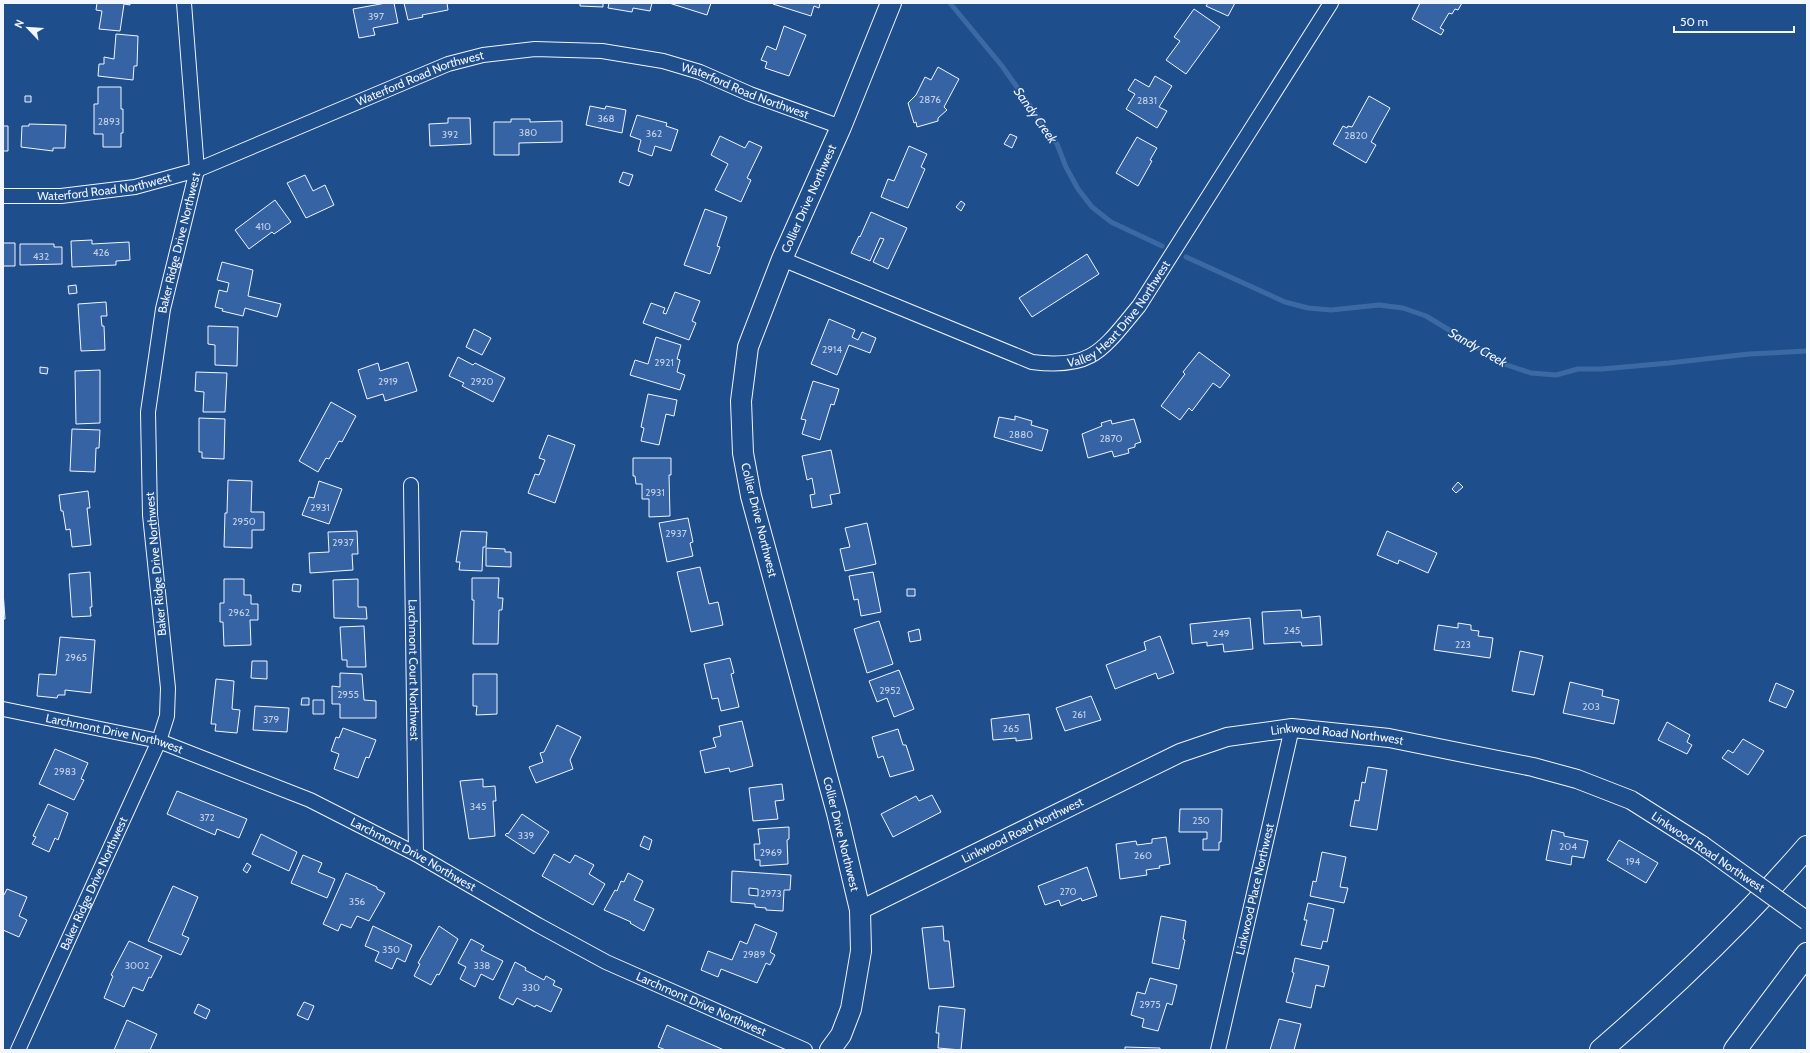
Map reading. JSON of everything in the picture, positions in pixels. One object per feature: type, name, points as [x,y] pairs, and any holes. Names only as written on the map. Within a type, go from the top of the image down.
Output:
[{"type":"highway","points":[[1600,1050],[1648,1008],[1704,955],[1767,891],[1807,847]]},
{"type":"highway","points":[[1735,1050],[1807,954]]},
{"type":"highway","points":[[1751,1050],[1807,960]]},
{"type":"main road","name":"Collier Drive Northwest","points":[[830,1050],[841,1035],[851,1009],[861,951],[860,910],[837,813],[751,496],[743,453],[741,401],[748,347],[782,259],[841,127],[892,3]]},
{"type":"street","name":"Baker Ridge Drive Northwest","points":[[18,1050],[160,742],[167,716],[168,688],[150,515],[148,412],[163,309],[197,170],[184,3]]},
{"type":"street","name":"Valley Heart Drive Northwest","points":[[782,259],[1032,362],[1053,365],[1075,362],[1089,358],[1107,344],[1140,306],[1331,3]]},
{"type":"street","name":"Waterford Road Northwest","points":[[3,196],[61,196],[135,187],[197,170],[448,64],[483,55],[535,49],[602,51],[663,61],[700,72],[750,94],[841,127]]},
{"type":"street","name":"Larchmont Court Northwest","points":[[411,485],[416,854]]},
{"type":"street","name":"Larchmont Drive Northwest","points":[[3,709],[160,742],[310,800],[416,854],[538,926],[606,962],[806,1050]]},
{"type":"street","name":"Linkwood Road Northwest","points":[[860,910],[1180,753],[1227,737],[1292,728],[1389,738],[1533,767],[1577,779],[1630,800],[1702,845],[1807,921]]},
{"type":"street","name":"Linkwood Place Northwest","points":[[1218,1050],[1292,728]]},
{"type":"building","points":[[97,3],[130,3],[130,5],[124,4],[120,31],[99,29],[102,11],[96,10]]},
{"type":"building","points":[[394,3],[398,23],[373,28],[375,35],[359,38],[353,9]]},
{"type":"building","points":[[404,3],[447,3],[448,10],[422,15],[423,17],[408,20]]},
{"type":"building","points":[[580,3],[603,3],[603,7],[580,6]]},
{"type":"building","points":[[609,3],[652,3],[650,11],[633,8],[632,12],[608,8]]},
{"type":"building","points":[[669,3],[711,3],[707,15]]},
{"type":"building","points":[[773,3],[820,3],[819,8],[814,6],[811,16]]},
{"type":"building","points":[[1208,3],[1235,3],[1228,16],[1206,6]]},
{"type":"building","points":[[1420,3],[1462,3],[1458,10],[1455,9],[1452,14],[1449,13],[1440,28],[1444,30],[1441,35],[1412,19]]},
{"type":"building","points":[[1194,9],[1220,27],[1186,74],[1166,60],[1180,41],[1174,37]]},
{"type":"building","points":[[784,26],[806,35],[789,76],[765,68],[767,62],[761,60],[767,46],[776,50]]},
{"type":"building","points":[[116,34],[138,36],[137,66],[134,66],[133,80],[98,76],[99,64],[104,64],[104,57],[114,59]]},
{"type":"building","points":[[938,67],[959,79],[944,107],[947,110],[938,118],[938,121],[917,127],[916,122],[914,123],[908,103],[916,95],[925,77],[931,80]]},
{"type":"building","points":[[1155,76],[1172,86],[1159,107],[1167,111],[1157,128],[1126,109],[1135,94],[1128,90],[1135,79],[1149,87]]},
{"type":"building","points":[[98,87],[121,87],[123,133],[121,133],[121,147],[103,147],[103,134],[94,134],[94,104],[98,104]]},
{"type":"building","points":[[25,96],[31,96],[31,102],[25,102]]},
{"type":"building","points":[[1369,96],[1390,108],[1371,142],[1376,145],[1366,163],[1333,144],[1343,126],[1347,128],[1348,126],[1352,127]]},
{"type":"building","points":[[590,106],[605,109],[606,106],[626,110],[622,133],[586,125]]},
{"type":"building","points":[[637,115],[667,123],[666,126],[678,130],[671,151],[655,146],[652,156],[638,151],[641,140],[630,136]]},
{"type":"building","points":[[448,118],[470,118],[471,144],[430,146],[429,124],[448,123]]},
{"type":"building","points":[[511,119],[530,119],[530,122],[562,121],[562,142],[519,143],[519,155],[494,155],[494,122],[511,122]]},
{"type":"building","points":[[29,124],[66,125],[65,148],[53,148],[53,151],[21,147],[22,126],[29,126]]},
{"type":"building","points":[[3,126],[8,126],[8,151],[3,151]]},
{"type":"building","points":[[1010,134],[1017,137],[1012,148],[1004,144]]},
{"type":"building","points":[[720,136],[745,148],[749,141],[762,147],[747,178],[751,180],[741,202],[715,190],[728,164],[711,155]]},
{"type":"building","points":[[1137,137],[1157,148],[1150,160],[1152,161],[1138,186],[1116,173]]},
{"type":"building","points":[[909,146],[927,154],[921,167],[925,169],[908,208],[881,197],[888,179],[894,181]]},
{"type":"building","points":[[623,172],[633,175],[629,186],[619,182]]},
{"type":"building","points":[[305,175],[313,191],[325,185],[334,205],[306,218],[287,183]]},
{"type":"building","points":[[275,200],[291,222],[274,234],[272,232],[249,249],[235,230]]},
{"type":"building","points":[[961,201],[965,204],[961,211],[956,207]]},
{"type":"building","points":[[705,209],[727,217],[717,246],[720,247],[710,274],[684,265]]},
{"type":"building","points":[[871,212],[907,228],[888,269],[873,262],[884,239],[880,238],[870,261],[851,253]]},
{"type":"building","points":[[92,240],[92,244],[129,242],[130,260],[116,261],[116,265],[72,267],[71,241]]},
{"type":"building","points":[[3,243],[15,243],[15,266],[3,266]]},
{"type":"building","points":[[20,244],[54,244],[54,247],[62,247],[62,264],[20,265]]},
{"type":"building","points":[[1087,254],[1099,274],[1032,317],[1019,298]]},
{"type":"building","points":[[222,262],[253,270],[248,296],[281,304],[277,317],[245,308],[243,316],[222,311],[223,309],[215,307],[219,290],[227,292],[229,283],[217,280]]},
{"type":"building","points":[[76,285],[77,293],[69,294],[68,286]]},
{"type":"building","points":[[675,292],[700,301],[692,321],[696,323],[689,340],[643,323],[651,303],[665,308],[663,313],[666,314]]},
{"type":"building","points":[[106,302],[107,316],[101,316],[102,326],[104,326],[105,350],[81,351],[78,304]]},
{"type":"building","points":[[829,319],[855,330],[852,337],[858,340],[862,332],[876,338],[870,353],[849,345],[837,375],[811,364]]},
{"type":"building","points":[[208,326],[238,327],[237,366],[215,365],[215,345],[208,344]]},
{"type":"building","points":[[474,329],[491,338],[482,355],[466,347]]},
{"type":"building","points":[[656,337],[681,345],[677,359],[680,360],[677,372],[685,375],[680,390],[630,375],[635,360],[648,364]]},
{"type":"building","points":[[1199,352],[1230,375],[1220,388],[1213,383],[1192,411],[1189,408],[1180,420],[1161,406],[1185,374],[1183,372]]},
{"type":"building","points":[[458,357],[473,365],[475,363],[505,378],[493,402],[462,386],[464,383],[449,376]]},
{"type":"building","points":[[408,362],[417,391],[385,401],[383,394],[367,399],[358,370],[378,363],[380,371]]},
{"type":"building","points":[[40,367],[48,368],[47,374],[40,373]]},
{"type":"building","points":[[100,370],[100,423],[76,424],[75,371]]},
{"type":"building","points":[[196,372],[227,373],[225,412],[203,412],[204,392],[195,391]]},
{"type":"building","points":[[813,381],[839,389],[834,405],[831,404],[820,440],[802,434],[806,420],[801,419]]},
{"type":"building","points":[[648,394],[677,400],[674,416],[666,414],[659,445],[641,441],[644,428],[641,427]]},
{"type":"building","points":[[331,402],[356,416],[342,442],[339,441],[329,459],[326,458],[318,472],[299,461]]},
{"type":"building","points":[[1015,416],[1032,421],[1031,425],[1048,430],[1042,451],[994,437],[999,417],[1015,420]]},
{"type":"building","points":[[199,418],[225,419],[224,459],[202,458],[202,452],[199,452]]},
{"type":"building","points":[[1134,419],[1141,442],[1135,444],[1135,447],[1128,449],[1129,453],[1114,457],[1112,451],[1088,458],[1082,434],[1102,426],[1101,423],[1111,420],[1112,424]]},
{"type":"building","points":[[72,429],[100,430],[99,448],[96,448],[95,472],[70,471]]},
{"type":"building","points":[[548,435],[575,445],[555,503],[528,493],[535,474],[539,475],[545,460],[539,458]]},
{"type":"building","points":[[831,450],[840,493],[830,495],[832,504],[812,508],[810,495],[815,494],[812,478],[807,480],[802,456]]},
{"type":"building","points":[[633,458],[671,458],[671,475],[669,475],[670,516],[649,517],[649,499],[642,499],[642,484],[636,484],[635,476],[633,476]]},
{"type":"building","points":[[228,480],[252,481],[251,512],[264,512],[264,530],[252,530],[252,548],[224,547]]},
{"type":"building","points":[[319,481],[342,489],[329,524],[302,515],[309,497],[314,498]]},
{"type":"building","points":[[1458,482],[1463,487],[1456,493],[1452,489]]},
{"type":"building","points":[[88,491],[90,508],[87,508],[91,545],[72,547],[70,529],[66,530],[59,495]]},
{"type":"building","points":[[688,518],[693,542],[690,543],[693,556],[667,562],[659,523]]},
{"type":"building","points":[[867,523],[876,564],[845,571],[840,549],[850,547],[845,528]]},
{"type":"building","points":[[357,531],[358,554],[352,554],[353,570],[310,573],[309,553],[329,552],[328,532]]},
{"type":"building","points":[[461,531],[487,532],[486,547],[483,547],[482,571],[459,570],[460,562],[456,562]]},
{"type":"building","points":[[1387,531],[1437,553],[1428,573],[1399,560],[1398,564],[1377,555]]},
{"type":"building","points":[[486,548],[505,549],[505,552],[511,552],[511,567],[486,566]]},
{"type":"building","points":[[700,567],[709,604],[718,602],[723,625],[691,632],[677,572]]},
{"type":"building","points":[[90,572],[92,607],[90,607],[91,616],[72,617],[69,574]]},
{"type":"building","points":[[873,572],[881,612],[861,616],[858,599],[854,600],[849,576]]},
{"type":"building","points":[[472,578],[499,578],[498,598],[503,598],[502,610],[499,610],[498,644],[473,644],[474,600],[472,600]]},
{"type":"building","points":[[224,579],[244,579],[244,595],[251,595],[251,604],[258,604],[258,620],[250,620],[251,645],[224,646],[223,622],[220,622],[220,603],[224,603]]},
{"type":"building","points":[[358,579],[358,607],[366,607],[367,619],[334,618],[333,580]]},
{"type":"building","points":[[293,584],[301,585],[300,592],[292,591]]},
{"type":"building","points":[[907,589],[915,589],[915,596],[907,596]]},
{"type":"building","points":[[3,591],[5,619],[3,619]]},
{"type":"building","points":[[1301,610],[1302,618],[1320,616],[1322,645],[1302,646],[1301,642],[1264,644],[1262,612]]},
{"type":"building","points":[[1250,618],[1253,649],[1224,652],[1223,644],[1207,646],[1207,642],[1192,644],[1190,624]]},
{"type":"building","points":[[879,621],[893,664],[867,673],[854,629]]},
{"type":"building","points":[[1458,623],[1471,625],[1471,630],[1479,631],[1478,636],[1493,638],[1490,658],[1434,650],[1438,625],[1458,628]]},
{"type":"building","points":[[364,626],[366,667],[347,667],[347,660],[342,660],[340,627]]},
{"type":"building","points":[[919,629],[921,640],[910,642],[908,632]]},
{"type":"building","points":[[1160,636],[1174,673],[1158,679],[1156,673],[1115,689],[1106,665],[1146,650],[1144,642]]},
{"type":"building","points":[[60,637],[95,640],[91,693],[65,690],[65,695],[58,695],[57,698],[37,696],[39,674],[56,675]]},
{"type":"building","points":[[1520,651],[1543,656],[1534,695],[1512,691]]},
{"type":"building","points":[[730,658],[734,673],[731,674],[739,707],[721,711],[718,698],[712,699],[704,664]]},
{"type":"building","points":[[252,661],[267,661],[267,679],[251,678]]},
{"type":"building","points":[[899,670],[914,709],[894,717],[887,698],[877,702],[869,681]]},
{"type":"building","points":[[340,673],[362,674],[364,700],[376,701],[376,718],[340,718],[340,704],[332,704],[332,686],[340,687]]},
{"type":"building","points":[[473,674],[497,674],[497,714],[476,715],[477,706],[473,706]]},
{"type":"building","points":[[216,679],[234,681],[232,709],[240,710],[237,733],[215,731],[216,724],[211,724]]},
{"type":"building","points":[[1570,682],[1603,690],[1602,696],[1619,700],[1614,724],[1563,713]]},
{"type":"building","points":[[1776,683],[1794,691],[1786,708],[1769,701]]},
{"type":"building","points":[[1091,696],[1101,720],[1065,731],[1056,708]]},
{"type":"building","points":[[302,698],[309,698],[309,705],[301,705]]},
{"type":"building","points":[[313,700],[324,700],[324,714],[313,714]]},
{"type":"building","points":[[255,706],[289,708],[287,732],[253,730]]},
{"type":"building","points":[[1029,714],[1032,739],[1016,741],[1016,738],[993,740],[991,719]]},
{"type":"building","points":[[742,721],[753,766],[730,772],[729,768],[705,773],[700,751],[716,747],[713,738],[721,736],[719,726]]},
{"type":"building","points":[[1667,722],[1690,735],[1687,742],[1692,745],[1687,754],[1658,740]]},
{"type":"building","points":[[557,725],[581,737],[570,760],[573,769],[536,783],[529,767],[543,762],[540,753],[544,752]]},
{"type":"building","points":[[343,728],[376,740],[369,758],[366,757],[358,778],[334,769],[339,754],[331,751],[336,737],[339,738]]},
{"type":"building","points":[[898,729],[903,745],[906,745],[914,770],[890,777],[883,756],[878,758],[872,737]]},
{"type":"building","points":[[1743,739],[1764,751],[1748,775],[1722,758],[1728,750],[1733,753]]},
{"type":"building","points":[[55,749],[88,763],[81,779],[84,780],[74,800],[39,784]]},
{"type":"building","points":[[1368,767],[1387,770],[1377,830],[1350,826],[1355,800],[1359,801],[1362,782],[1365,783]]},
{"type":"building","points":[[483,779],[483,787],[495,786],[496,801],[493,801],[495,836],[469,839],[460,781]]},
{"type":"building","points":[[782,784],[784,800],[775,801],[778,819],[753,821],[749,788]]},
{"type":"building","points":[[177,791],[247,819],[239,838],[217,829],[215,835],[167,814]]},
{"type":"building","points":[[932,795],[941,812],[893,837],[881,814],[916,796],[919,801]]},
{"type":"building","points":[[48,804],[68,813],[58,840],[55,838],[49,852],[32,844],[36,837],[33,836]]},
{"type":"building","points":[[1180,809],[1222,809],[1221,842],[1219,842],[1219,850],[1203,850],[1203,839],[1207,839],[1207,832],[1179,832]]},
{"type":"building","points":[[522,814],[549,832],[534,854],[505,835],[507,833],[508,834]]},
{"type":"building","points":[[789,827],[789,839],[787,840],[788,864],[760,866],[760,860],[755,860],[754,844],[760,844],[758,829]]},
{"type":"building","points":[[1552,830],[1564,833],[1564,836],[1588,841],[1584,858],[1572,856],[1571,865],[1546,860]]},
{"type":"building","points":[[261,834],[297,852],[289,871],[252,854]]},
{"type":"building","points":[[644,836],[652,840],[649,850],[640,846]]},
{"type":"building","points":[[1166,837],[1170,864],[1159,866],[1160,868],[1146,870],[1147,875],[1120,879],[1116,844],[1136,841],[1137,845],[1152,843],[1152,839]]},
{"type":"building","points":[[1619,840],[1658,863],[1646,883],[1607,860]]},
{"type":"building","points":[[1322,852],[1346,857],[1340,887],[1348,888],[1344,903],[1310,896],[1313,881],[1316,882]]},
{"type":"building","points":[[554,854],[570,863],[575,855],[594,865],[589,874],[605,884],[593,905],[542,876]]},
{"type":"building","points":[[303,855],[322,863],[318,872],[335,879],[327,898],[291,883]]},
{"type":"building","points":[[247,863],[251,866],[247,873],[243,870]]},
{"type":"building","points":[[1087,867],[1097,896],[1082,901],[1081,898],[1061,906],[1059,900],[1045,905],[1038,886]]},
{"type":"building","points":[[732,871],[791,875],[790,890],[784,890],[783,911],[766,910],[766,908],[755,907],[755,904],[731,902]],"holes":[[[749,888],[758,889],[758,896],[749,895]]]},
{"type":"building","points":[[346,873],[377,887],[377,889],[385,893],[369,921],[357,916],[351,928],[341,924],[338,931],[323,924]]},
{"type":"building","points":[[628,873],[643,881],[634,900],[654,909],[644,931],[630,923],[631,922],[604,910],[615,890],[617,891],[621,881],[624,882]]},
{"type":"building","points":[[173,886],[198,897],[182,935],[189,938],[181,955],[148,941]]},
{"type":"building","points":[[7,889],[27,897],[19,916],[27,920],[19,937],[3,930],[3,895]]},
{"type":"building","points":[[1308,903],[1334,909],[1327,942],[1323,941],[1321,949],[1301,945],[1307,920],[1304,920]]},
{"type":"building","points":[[1161,916],[1186,921],[1183,939],[1185,940],[1179,969],[1152,963]]},
{"type":"building","points":[[755,924],[777,933],[770,952],[775,955],[770,965],[766,963],[757,983],[721,969],[718,977],[701,970],[708,951],[732,960],[740,941],[747,944]]},
{"type":"building","points":[[373,926],[412,945],[405,962],[397,958],[392,969],[375,961],[379,952],[365,946]]},
{"type":"building","points":[[439,926],[458,939],[439,975],[437,974],[431,985],[414,976],[420,964],[418,963]]},
{"type":"building","points":[[943,926],[944,941],[949,941],[954,987],[929,989],[922,928]]},
{"type":"building","points":[[471,939],[484,946],[481,950],[503,961],[493,980],[481,974],[475,987],[460,979],[466,967],[458,963]]},
{"type":"building","points":[[129,941],[162,956],[151,978],[149,977],[143,991],[133,987],[124,1007],[104,998],[113,976],[111,975]]},
{"type":"building","points":[[1295,958],[1329,966],[1324,987],[1316,985],[1311,1008],[1286,1002],[1294,973],[1292,972]]},
{"type":"building","points":[[515,962],[526,968],[525,970],[544,980],[546,976],[555,981],[553,985],[562,989],[551,1012],[536,1005],[535,1007],[517,998],[513,1005],[499,998]]},
{"type":"building","points":[[1150,978],[1177,985],[1172,1005],[1167,1003],[1158,1031],[1142,1027],[1144,1019],[1131,1015],[1137,992],[1145,994]]},
{"type":"building","points":[[304,1002],[314,1006],[308,1020],[297,1015]]},
{"type":"building","points":[[198,1004],[210,1010],[206,1019],[194,1013]]},
{"type":"building","points":[[939,1006],[965,1009],[961,1050],[938,1048],[939,1033],[936,1033]]},
{"type":"building","points":[[1279,1019],[1301,1024],[1294,1050],[1270,1050]]},
{"type":"building","points":[[127,1020],[157,1034],[150,1050],[114,1050]]},
{"type":"building","points":[[667,1025],[724,1050],[666,1050],[658,1047]]},
{"type":"building","points":[[1125,1047],[1160,1048],[1160,1050],[1125,1050]]},
{"type":"waterway","name":"Sandy Creek","points":[[950,3],[1002,66],[1057,144],[1066,167],[1078,189],[1092,207],[1111,222],[1162,246]]},
{"type":"waterway","name":"Sandy Creek","points":[[1186,257],[1285,302],[1308,308],[1331,310],[1379,305],[1403,308],[1426,316],[1507,365],[1531,373],[1556,375],[1578,369],[1602,369],[1749,354],[1807,351]]}]
